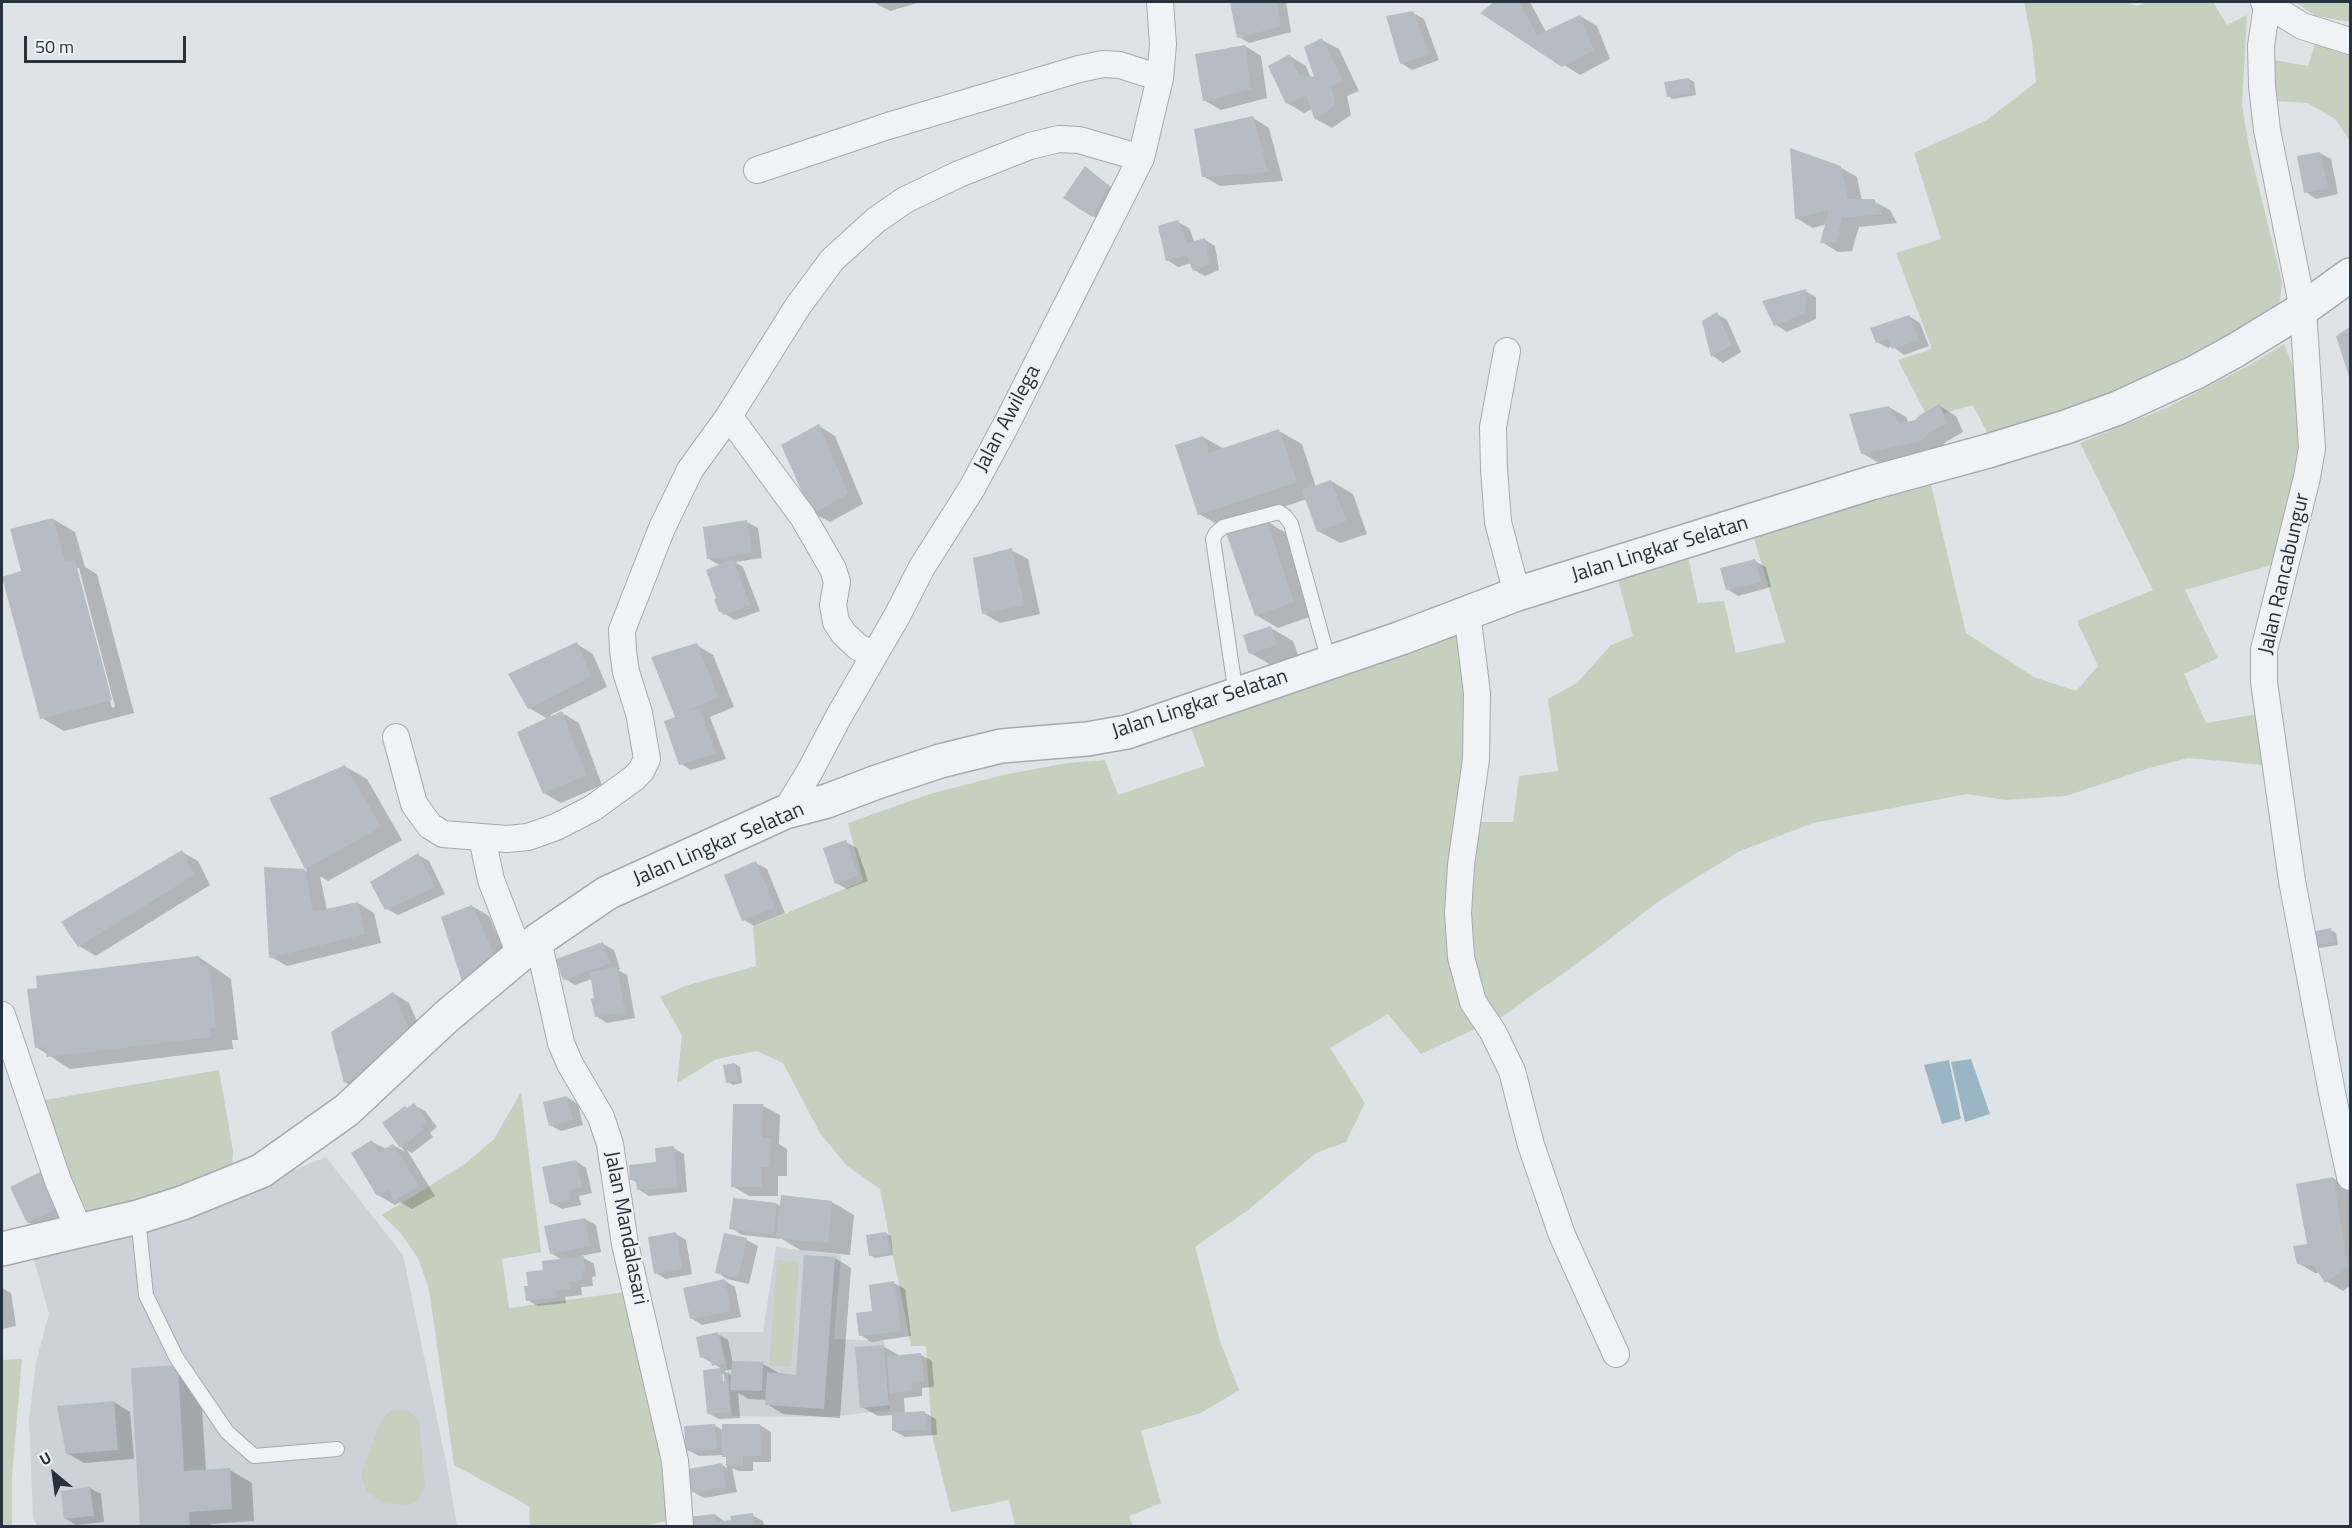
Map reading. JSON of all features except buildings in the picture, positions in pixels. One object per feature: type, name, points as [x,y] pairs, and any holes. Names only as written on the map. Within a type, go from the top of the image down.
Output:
[{"type":"street","name":"Jalan Awilega","points":[[785,812],[897,616],[922,567],[972,488],[1141,158],[1160,78],[1164,44],[1160,2]]},
{"type":"street","points":[[2266,3],[2302,26],[2350,41]]},
{"type":"street","name":"Jalan Rancabungur","points":[[2266,3],[2261,46],[2262,86],[2267,130],[2303,309],[2312,448],[2307,477],[2264,650],[2264,682],[2292,881],[2350,1177]]},
{"type":"street","points":[[757,170],[888,126],[1079,69],[1103,64],[1120,65],[1160,78]]},
{"type":"street","points":[[396,737],[414,804],[430,826],[443,834],[482,838],[528,837],[556,827],[592,808],[641,771],[647,759],[646,744],[626,672],[622,651],[622,630],[662,528],[690,470],[729,416],[798,306],[832,260],[876,220],[905,200],[959,174],[1030,146],[1059,139],[1079,140],[1141,158]]},
{"type":"street","name":"Jalan Lingkar Selatan","points":[[2,1249],[138,1217],[182,1203],[261,1171],[347,1110],[446,1017],[529,947],[608,893],[785,812],[827,801],[940,761],[1001,746],[1087,739],[1127,732],[1517,594],[1871,483],[2066,427],[2127,404],[2196,372],[2303,309],[2350,275]]},
{"type":"street","points":[[1507,351],[1493,427],[1494,469],[1498,522],[1517,594]]},
{"type":"street","points":[[729,416],[803,517],[833,569],[837,582],[833,605],[836,622],[844,634],[858,647],[874,655]]},
{"type":"street","points":[[1467,613],[1477,693],[1476,759],[1461,865],[1458,913],[1461,957],[1473,1002],[1493,1032],[1512,1071],[1531,1145],[1562,1235],[1616,1354]]},
{"type":"street","name":"Jalan Mandalasari","points":[[482,838],[491,880],[529,947],[561,1043],[570,1064],[601,1117],[610,1144],[625,1244],[675,1461],[680,1527]]},
{"type":"street","points":[[2,1015],[58,1180],[80,1232]]},
{"type":"lane","points":[[1236,695],[1213,539],[1223,527],[1278,512],[1285,516],[1291,524],[1329,662]]},
{"type":"lane","points":[[138,1217],[146,1295],[176,1357],[226,1432],[254,1456],[337,1449]]},
{"type":"shaded area","points":[[326,1157],[403,1255],[457,1526],[37,1526],[33,1518],[29,1420],[36,1362],[49,1314],[33,1256],[235,1194]]},
{"type":"shaded area","points":[[776,1247],[841,1255],[834,1339],[884,1341],[890,1410],[828,1417],[732,1416],[727,1366],[719,1332],[763,1332]]},
{"type":"green space","points":[[2024,2],[2127,2],[2137,6],[2146,2],[2213,2],[2227,25],[2247,15],[2242,105],[2249,147],[2282,282],[2280,300],[2270,314],[2232,338],[2108,396],[1989,436],[1973,405],[1928,418],[1898,360],[1932,349],[1896,253],[1941,239],[1914,153],[1987,120],[2036,82],[2032,42]]},
{"type":"green space","points":[[2295,2],[2350,2],[2350,22],[2316,16]]},
{"type":"green space","points":[[2315,44],[2350,54],[2350,141],[2335,119],[2307,103],[2275,101],[2274,60],[2308,66]]},
{"type":"green space","points":[[2284,344],[2300,385],[2305,453],[2275,564],[2185,590],[2218,658],[2184,674],[2206,723],[2257,714],[2264,765],[2188,758],[2149,768],[2066,796],[2005,800],[1967,794],[1813,823],[1738,852],[1659,901],[1593,952],[1503,1016],[1421,1054],[1388,1014],[1330,1048],[1365,1103],[1346,1142],[1316,1153],[1248,1210],[1195,1247],[1220,1341],[1239,1390],[1201,1413],[1141,1431],[1161,1503],[1129,1516],[1133,1526],[1015,1526],[1009,1500],[951,1512],[932,1435],[926,1346],[911,1346],[880,1189],[846,1165],[820,1133],[783,1063],[757,1051],[717,1059],[677,1083],[682,1035],[660,997],[685,986],[756,966],[753,927],[863,881],[848,823],[930,794],[1003,775],[1067,763],[1105,760],[1118,795],[1205,766],[1190,725],[1462,627],[1467,696],[1461,822],[1513,822],[1519,776],[1558,771],[1548,699],[1577,683],[1611,645],[1633,636],[1617,576],[1688,556],[1698,603],[1724,601],[1736,653],[1785,642],[1753,535],[1931,485],[1966,633],[2034,677],[2076,691],[2098,666],[2077,621],[2153,590],[2080,443],[2166,408],[2248,366]]},
{"type":"green space","points":[[219,1070],[233,1151],[232,1167],[86,1224],[39,1101]]},
{"type":"green space","points":[[521,1092],[541,1252],[502,1259],[509,1308],[633,1291],[670,1520],[645,1526],[530,1526],[529,1506],[454,1465],[429,1289],[418,1258],[399,1231],[382,1215],[465,1164],[494,1139]]},
{"type":"green space","points":[[777,1260],[799,1262],[791,1367],[769,1366]]},
{"type":"green space","points":[[22,1359],[12,1477],[12,1526],[2,1526],[2,1360]]},
{"type":"green space","points":[[391,1410],[409,1411],[419,1420],[425,1486],[418,1500],[410,1505],[382,1503],[366,1490],[361,1475],[381,1420]]},
{"type":"water","points":[[1971,1059],[1990,1114],[1965,1122],[1951,1062]]},
{"type":"water","points":[[1949,1060],[1961,1119],[1942,1124],[1924,1065]]}]
